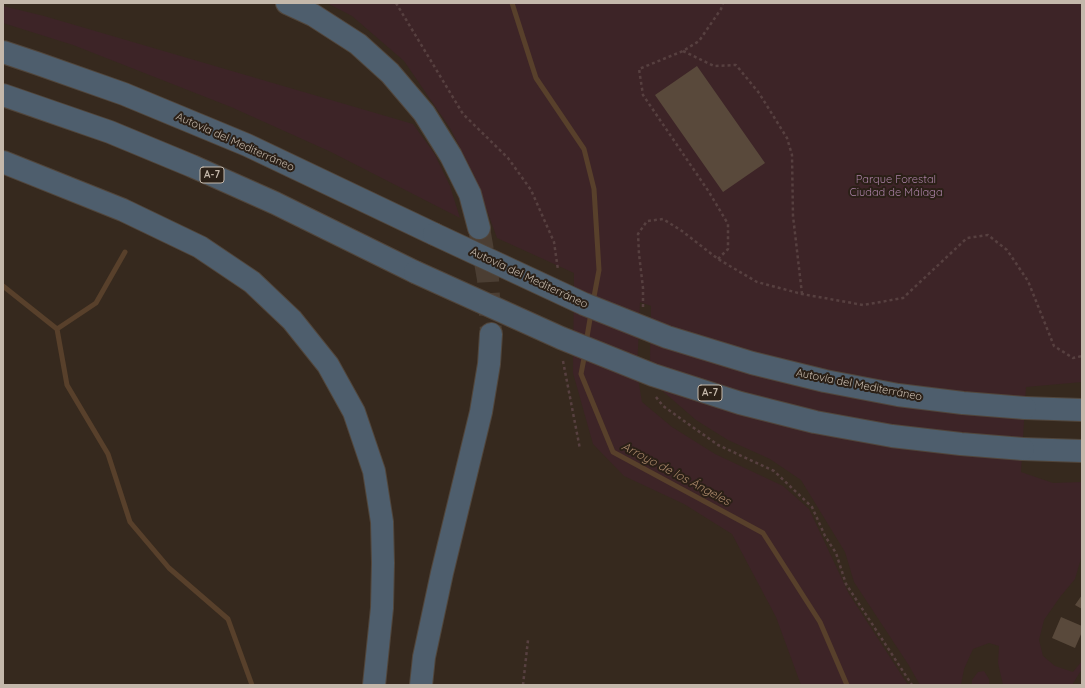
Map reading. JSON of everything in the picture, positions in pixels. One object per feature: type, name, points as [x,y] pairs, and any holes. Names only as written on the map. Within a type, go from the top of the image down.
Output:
[{"type":"highway","points":[[287,3],[313,15],[358,44],[390,73],[424,113],[451,156],[470,194],[479,228]]},
{"type":"highway","name":"Autovía del Mediterráneo","points":[[3,52],[124,94],[247,146],[584,304],[667,337],[752,362],[825,381],[898,395],[963,403],[1025,408],[1082,410]]},
{"type":"highway","name":"A-7","points":[[3,95],[110,132],[192,166],[275,203],[415,272],[575,344],[653,375],[740,403],[815,422],[892,436],[960,444],[1023,449],[1082,451]]},
{"type":"highway","points":[[3,162],[123,210],[200,247],[252,282],[292,320],[328,365],[354,412],[374,471],[382,522],[382,608],[374,685]]},
{"type":"highway","points":[[421,685],[424,657],[442,573],[481,412],[489,364],[491,334]]},
{"type":"path","points":[[396,3],[463,114],[508,158],[531,190],[554,242],[558,272]]},
{"type":"path","points":[[718,259],[728,249],[728,224],[709,192],[643,95],[639,69],[683,51],[699,41],[722,9],[722,3]]},
{"type":"path","points":[[683,51],[714,66],[736,65],[759,93],[787,138],[792,154],[794,216],[802,294],[863,305],[903,298],[967,238],[988,235],[1007,250],[1028,281],[1054,346],[1073,358],[1082,356]]},
{"type":"path","points":[[562,354],[580,449]]},
{"type":"path","points":[[523,685],[528,640]]},
{"type":"green space","name":"Parque Forestal Ciudad de Málaga","points":[[327,3],[1082,3],[1082,382],[1026,387],[1021,472],[1053,483],[1082,482],[1082,555],[1075,579],[1044,620],[1039,640],[1043,656],[1055,666],[1073,672],[1082,661],[1082,669],[1072,685],[1003,685],[998,663],[999,646],[989,643],[973,649],[964,669],[961,685],[920,685],[908,664],[854,582],[845,552],[801,480],[770,459],[728,440],[696,420],[658,387],[650,361],[651,306],[640,302],[637,372],[642,402],[672,427],[715,454],[783,486],[809,509],[849,594],[908,685],[801,685],[776,617],[732,534],[684,504],[624,476],[593,444],[573,373],[574,273],[497,238],[474,175],[450,128],[404,61],[352,16]]},
{"type":"green space","points":[[3,6],[44,16],[413,124],[434,153],[450,186],[460,218],[331,152],[231,107],[73,45],[3,23]]},
{"type":"green space","points":[[984,671],[989,679],[989,685],[972,685],[972,680],[978,672]]},
{"type":"building","points":[[697,66],[765,163],[723,192],[655,95]]},
{"type":"building","points":[[1082,595],[1082,609],[1075,605]]},
{"type":"building","points":[[1061,617],[1082,626],[1082,632],[1075,648],[1052,638]]},
{"type":"waterway","name":"Arroyo de los Ángeles","points":[[512,3],[536,78],[584,149],[594,189],[599,270],[593,302]]},
{"type":"waterway","points":[[57,329],[96,303],[125,252]]},
{"type":"waterway","points":[[3,286],[57,329],[67,385],[108,454],[130,522],[169,568],[228,619],[252,685]]},
{"type":"waterway","name":"Arroyo de los Ángeles","points":[[586,343],[591,313]]},
{"type":"waterway","name":"Arroyo de los Ángeles","points":[[585,353],[581,374],[613,452],[763,533],[820,622],[847,685]]},
{"type":"tunnel","points":[[479,228],[488,279],[491,334]]}]
